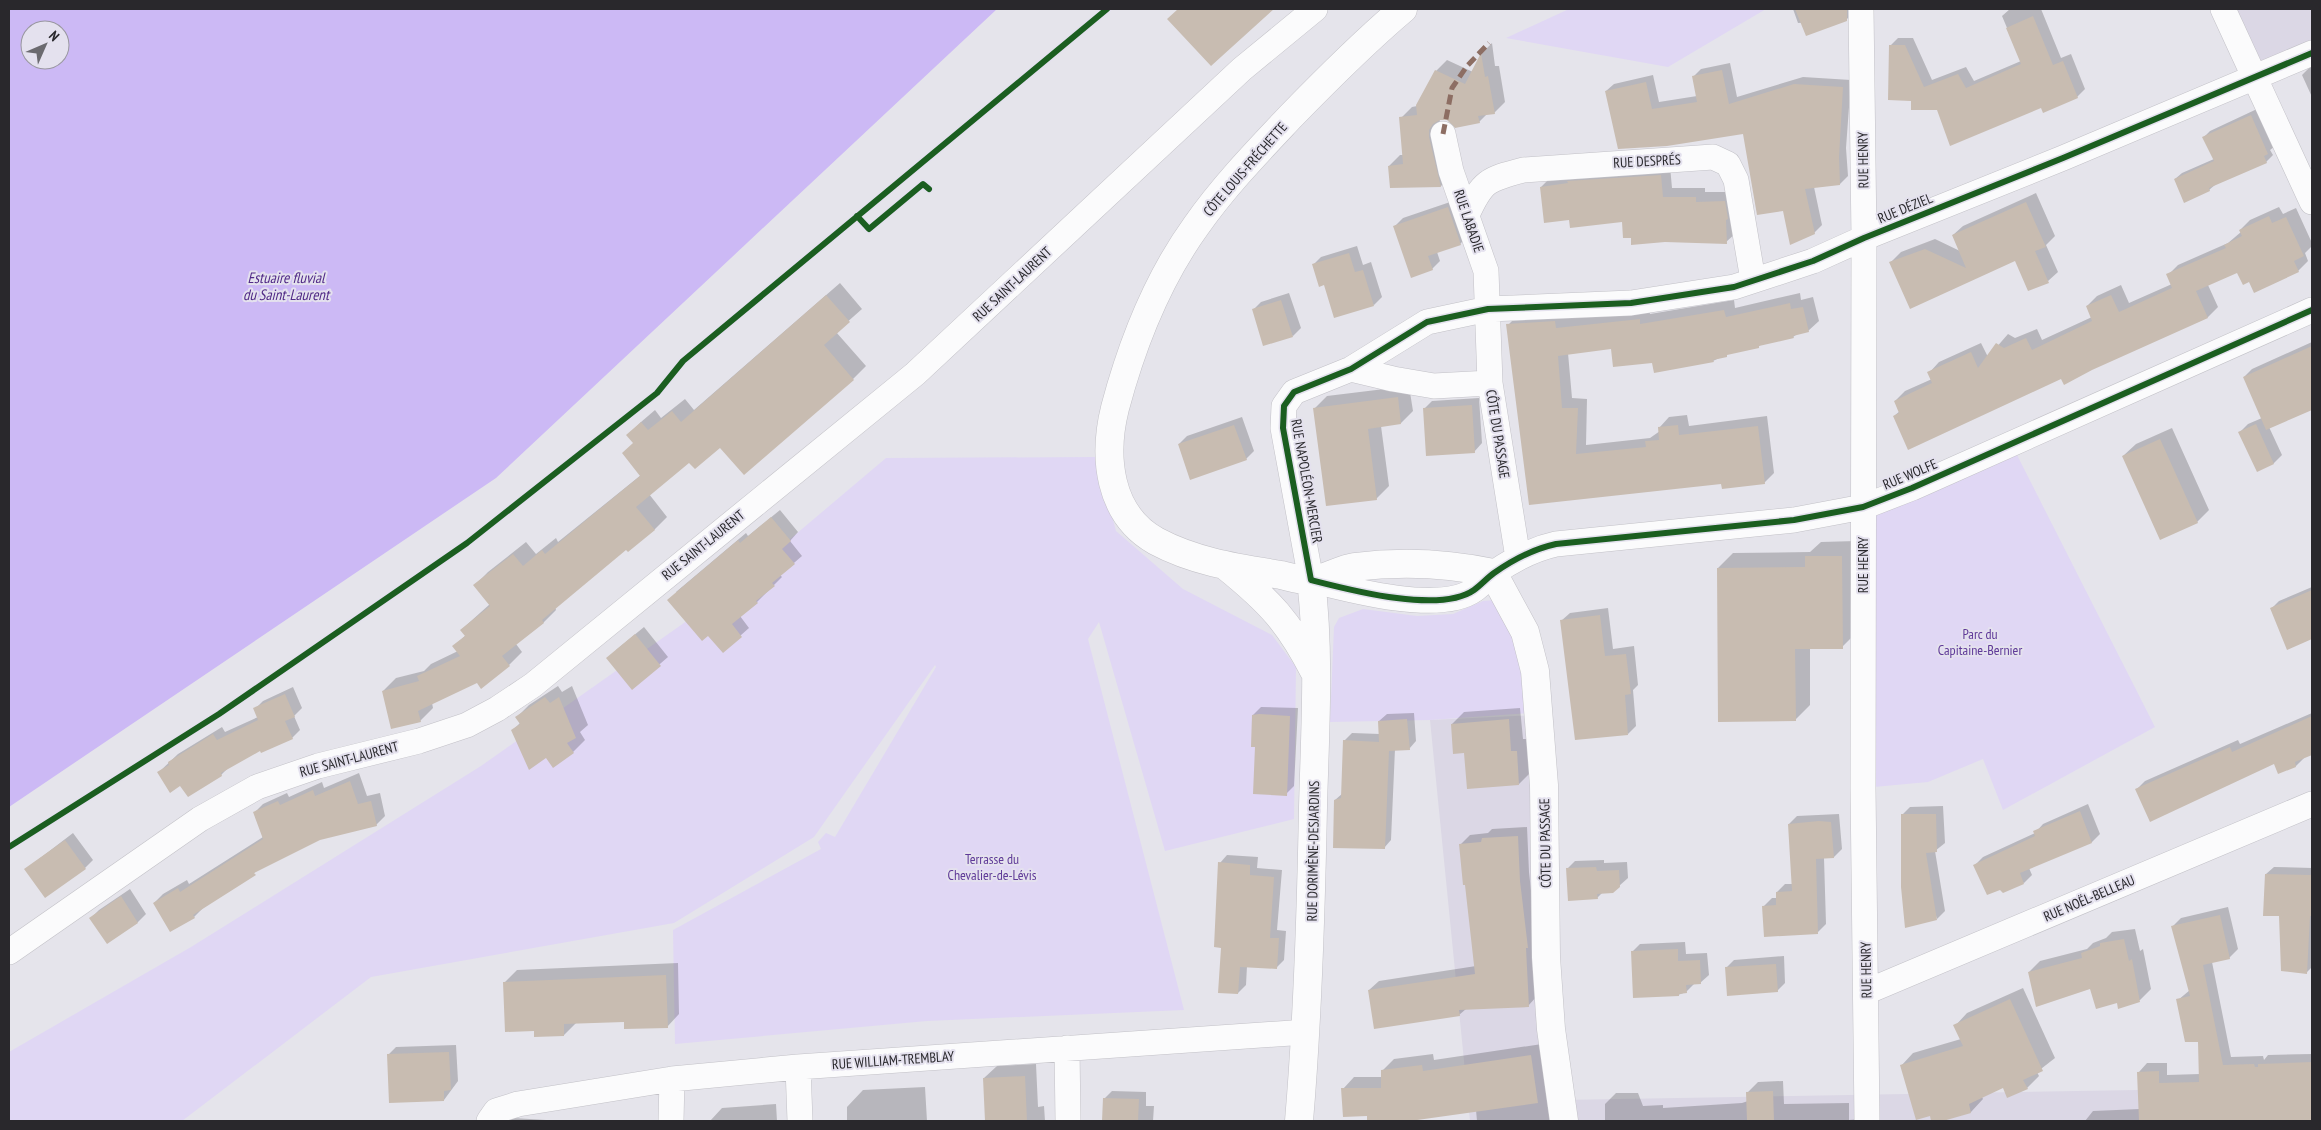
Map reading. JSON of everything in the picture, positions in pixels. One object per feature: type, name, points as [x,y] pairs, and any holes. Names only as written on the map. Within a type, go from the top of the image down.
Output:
[{"type":"main road","name":"CÔTE LOUIS-FRÉCHETTE","points":[[1404,9],[1372,35],[1323,83],[1222,191],[1195,227],[1170,267],[1148,312],[1125,370],[1112,419],[1108,451],[1110,476],[1118,500],[1135,524],[1154,540],[1186,554],[1226,566],[1311,580],[1352,567],[1424,562],[1460,566],[1493,573]]},
{"type":"main road","points":[[1226,566],[1278,612],[1300,643],[1317,676]]},
{"type":"main road","name":"CÔTE DU PASSAGE","points":[[1493,573],[1525,632],[1536,672],[1544,785],[1546,957],[1551,1029],[1564,1121]]},
{"type":"main road","name":"RUE DORIMÈNE-DESJARDINS","points":[[1299,1121],[1311,943],[1317,676],[1311,580]]},
{"type":"street","name":"RUE SAINT-LAURENT","points":[[9,952],[200,819],[257,787],[318,766],[420,740],[467,725],[497,709],[533,684],[915,374],[1242,69],[1315,9]]},
{"type":"street","name":"RUE HENRY","points":[[1861,9],[1864,238],[1863,788],[1867,1121]]},
{"type":"street","points":[[2223,9],[2312,202]]},
{"type":"street","name":"RUE DÉZIEL","points":[[1488,309],[1631,302],[1734,287],[1813,261],[1864,238],[2254,79],[2312,53]]},
{"type":"street","name":"RUE LABADIE","points":[[1443,134],[1451,171],[1486,271],[1488,309]]},
{"type":"street","name":"RUE DESPRÉS","points":[[1467,215],[1477,192],[1498,176],[1524,170],[1713,157],[1728,164],[1736,180],[1753,280]]},
{"type":"street","name":"RUE NAPOLÉON-MERCIER","points":[[1311,580],[1282,428],[1284,406],[1294,392],[1351,368],[1427,322],[1488,309]]},
{"type":"street","name":"CÔTE DU PASSAGE","points":[[1488,309],[1490,383],[1518,558]]},
{"type":"street","name":"RUE WOLFE","points":[[1493,573],[1534,549],[1556,544],[1794,520],[1863,507],[1921,484],[2312,310]]},
{"type":"street","points":[[1351,368],[1393,379],[1434,386],[1490,383]]},
{"type":"street","name":"CÔTE LOUIS-FRÉCHETTE","points":[[1311,580],[1359,592],[1433,601],[1455,600],[1474,590],[1493,573]]},
{"type":"street","name":"RUE NOËL-BELLEAU","points":[[1866,992],[2312,804]]},
{"type":"street","name":"RUE WILLIAM-TREMBLAY","points":[[489,1121],[496,1111],[518,1104],[672,1080],[798,1067],[1306,1032]]},
{"type":"street","points":[[1066,1048],[1068,1121]]},
{"type":"street","points":[[798,1067],[800,1121]]},
{"type":"street","points":[[671,1121],[672,1080]]},
{"type":"shaded area","points":[[2223,9],[2312,9],[2312,53],[2254,79]]},
{"type":"shaded area","points":[[1539,715],[1561,1100],[2312,1087],[2312,1121],[1470,1121],[1430,720]]},
{"type":"green space","points":[[1569,9],[1766,9],[1668,67],[1506,38]]},
{"type":"green space","name":"Parc du Capitaine-Bernier","points":[[2017,455],[2155,727],[2003,810],[1983,759],[1928,782],[1863,788],[1863,508]]},
{"type":"green space","name":"Terrasse du Chevalier-de-Lévis","points":[[1096,457],[1116,531],[1183,589],[1272,635],[1296,667],[1294,819],[1165,851],[1099,622],[1088,639],[1184,1010],[927,1021],[675,1044],[673,930],[821,849],[818,842],[826,833],[835,837],[936,667],[935,665],[814,837],[674,923],[371,977],[182,1121],[9,1121],[9,1052],[191,947],[481,766],[725,594],[886,458]]},
{"type":"green space","points":[[1495,600],[1521,643],[1529,713],[1430,720],[1330,722],[1334,627],[1339,618],[1363,609],[1417,616],[1453,614],[1483,601]]},
{"type":"water","name":"Estuaire fluvial du Saint-Laurent","points":[[9,9],[997,9],[496,478],[9,807]]},
{"type":"building","points":[[1178,9],[1274,9],[1211,66],[1167,19]]},
{"type":"building","points":[[1795,9],[1847,9],[1847,21],[1806,36]]},
{"type":"building","points":[[2033,16],[2053,65],[2063,61],[2078,98],[2043,113],[2041,108],[1950,146],[1937,110],[1911,110],[1911,101],[1888,100],[1889,45],[1905,45],[1924,87],[1958,74],[1966,88],[2021,64],[2006,28]]},
{"type":"building","points":[[1481,53],[1485,77],[1488,76],[1495,114],[1478,116],[1480,123],[1455,128],[1447,120],[1440,120],[1433,124],[1429,130],[1429,137],[1441,187],[1390,188],[1388,166],[1403,164],[1399,117],[1417,115],[1416,105],[1435,70],[1465,84]]},
{"type":"building","points":[[1722,70],[1729,104],[1794,84],[1843,87],[1839,157],[1840,185],[1805,189],[1815,234],[1790,245],[1783,211],[1757,215],[1743,134],[1667,146],[1618,149],[1605,91],[1646,82],[1652,109],[1697,102],[1692,76]]},
{"type":"building","points":[[2251,115],[2268,154],[2264,156],[2267,163],[2209,188],[2210,191],[2184,203],[2174,179],[2214,161],[2202,137]]},
{"type":"building","points":[[1661,175],[1663,197],[1696,197],[1696,202],[1725,201],[1728,219],[1726,220],[1727,244],[1665,242],[1631,245],[1631,238],[1623,238],[1622,222],[1570,228],[1569,220],[1544,223],[1540,187],[1568,183],[1567,181]]},
{"type":"building","points":[[2026,202],[2046,247],[2035,251],[2049,283],[2028,291],[2015,261],[1910,309],[1889,262],[1925,249],[1966,268],[1952,235]]},
{"type":"building","points":[[1448,207],[1461,245],[1428,256],[1433,270],[1411,278],[1393,226]]},
{"type":"building","points":[[2269,216],[2272,223],[2286,217],[2304,256],[2294,261],[2299,272],[2254,293],[2249,282],[2243,285],[2237,273],[2196,291],[2208,318],[2092,370],[2064,385],[2061,379],[1908,450],[1893,416],[1899,413],[1894,401],[1932,383],[1927,372],[1971,352],[1978,368],[1996,343],[2004,348],[2026,338],[2032,350],[2092,321],[2086,306],[2111,295],[2119,312],[2172,288],[2166,274],[2226,248],[2224,245],[2242,236],[2239,230]]},
{"type":"building","points":[[1349,253],[1355,272],[1363,270],[1374,306],[1334,318],[1324,285],[1319,287],[1312,264]]},
{"type":"building","points":[[826,295],[850,322],[824,345],[854,380],[744,475],[720,448],[695,469],[689,463],[636,507],[655,530],[628,552],[626,550],[542,620],[544,623],[502,656],[510,666],[481,689],[477,683],[418,711],[421,722],[391,729],[382,691],[419,681],[417,676],[460,656],[452,646],[465,636],[460,630],[490,606],[473,585],[513,554],[523,566],[542,550],[545,554],[640,476],[622,453],[633,443],[626,435],[641,422],[648,430],[672,411],[681,422]]},
{"type":"building","points":[[1281,300],[1293,337],[1263,346],[1252,309]]},
{"type":"building","points":[[1790,303],[1791,309],[1803,307],[1809,332],[1793,336],[1794,338],[1759,346],[1759,348],[1727,355],[1727,357],[1713,360],[1714,362],[1654,373],[1652,363],[1613,367],[1611,349],[1558,356],[1562,408],[1578,408],[1576,454],[1646,447],[1645,441],[1659,440],[1658,427],[1678,425],[1679,435],[1758,426],[1765,484],[1722,489],[1721,484],[1529,505],[1506,324],[1555,321],[1556,328],[1640,319],[1640,324],[1724,310],[1726,317]]},
{"type":"building","points":[[2312,346],[2312,410],[2266,430],[2243,377]]},
{"type":"building","points":[[1398,397],[1401,424],[1368,429],[1377,500],[1326,506],[1313,408]]},
{"type":"building","points":[[1472,405],[1475,453],[1426,456],[1423,408]]},
{"type":"building","points":[[2256,424],[2274,464],[2257,472],[2238,432]]},
{"type":"building","points":[[1234,425],[1247,460],[1190,480],[1178,444]]},
{"type":"building","points":[[2160,439],[2198,523],[2160,540],[2122,456]]},
{"type":"building","points":[[771,517],[791,541],[782,549],[795,564],[772,583],[775,586],[756,601],[758,603],[732,624],[742,637],[723,653],[708,636],[702,641],[667,600],[738,540],[740,543]]},
{"type":"building","points":[[1805,556],[1842,556],[1843,649],[1795,649],[1796,721],[1718,722],[1717,568],[1805,567]]},
{"type":"building","points":[[2312,590],[2312,639],[2287,650],[2270,608]]},
{"type":"building","points":[[1600,615],[1605,656],[1626,654],[1631,694],[1625,695],[1628,735],[1575,740],[1560,620]]},
{"type":"building","points":[[635,634],[661,666],[632,690],[606,658]]},
{"type":"building","points":[[285,694],[295,717],[285,721],[293,739],[261,753],[260,751],[221,773],[222,776],[188,797],[180,786],[170,793],[157,772],[169,765],[168,762],[213,734],[217,740],[258,720],[253,708]]},
{"type":"building","points":[[545,697],[550,703],[559,697],[576,738],[567,743],[574,753],[553,768],[546,758],[529,770],[511,730],[520,724],[515,717]]},
{"type":"building","points":[[1252,715],[1290,716],[1287,796],[1253,794],[1255,747],[1251,747]]},
{"type":"building","points":[[2312,716],[2312,755],[2295,762],[2296,767],[2278,774],[2274,764],[2150,822],[2135,789],[2230,747],[2232,752]]},
{"type":"building","points":[[1407,719],[1410,750],[1389,751],[1385,849],[1333,848],[1334,800],[1341,798],[1343,740],[1379,742],[1378,721]]},
{"type":"building","points":[[1509,719],[1511,751],[1517,751],[1519,785],[1467,789],[1464,753],[1453,754],[1451,724]]},
{"type":"building","points":[[350,781],[358,804],[371,801],[377,826],[320,840],[254,873],[256,875],[193,915],[195,918],[170,932],[153,903],[178,888],[180,892],[263,839],[253,812],[278,801],[280,805],[313,790],[315,796]]},
{"type":"building","points":[[2080,811],[2092,843],[2020,873],[2024,884],[2003,893],[2000,890],[1987,895],[1973,865],[2035,836],[2033,831]]},
{"type":"building","points":[[1901,814],[1936,814],[1937,852],[1926,853],[1937,920],[1905,928],[1901,887]]},
{"type":"building","points":[[1819,821],[1831,822],[1834,858],[1816,859],[1818,934],[1764,937],[1762,906],[1776,905],[1776,892],[1792,891],[1788,824]]},
{"type":"building","points":[[1518,836],[1520,881],[1528,948],[1526,948],[1529,1007],[1459,1010],[1460,1016],[1374,1029],[1368,990],[1475,974],[1459,844],[1481,842],[1482,838]]},
{"type":"building","points":[[65,840],[86,869],[45,898],[24,869]]},
{"type":"building","points":[[1218,862],[1250,865],[1250,875],[1274,877],[1270,938],[1279,938],[1277,969],[1240,967],[1238,994],[1218,993],[1221,948],[1214,947]]},
{"type":"building","points":[[1596,867],[1597,871],[1619,870],[1620,887],[1613,893],[1597,894],[1598,899],[1568,901],[1566,868]]},
{"type":"building","points":[[2265,874],[2312,875],[2312,916],[2310,916],[2307,974],[2281,971],[2279,916],[2263,916]]},
{"type":"building","points":[[121,896],[138,923],[107,944],[89,918]]},
{"type":"building","points":[[2220,915],[2230,959],[2203,965],[2223,1065],[2254,1064],[2255,1067],[2258,1067],[2258,1064],[2312,1062],[2312,1121],[2139,1121],[2137,1072],[2159,1071],[2159,1083],[2199,1082],[2198,1042],[2185,1042],[2176,999],[2190,996],[2171,926]]},
{"type":"building","points":[[2124,939],[2129,961],[2132,959],[2140,1002],[2118,1009],[2117,1003],[2096,1009],[2090,989],[2036,1007],[2028,972],[2082,958],[2081,953],[2100,946],[2100,943]]},
{"type":"building","points":[[1678,949],[1678,961],[1700,960],[1701,984],[1686,985],[1687,993],[1679,994],[1679,996],[1633,998],[1631,951]]},
{"type":"building","points":[[1776,964],[1778,992],[1727,996],[1725,967]]},
{"type":"building","points":[[666,975],[668,1028],[624,1029],[624,1022],[564,1024],[564,1036],[534,1037],[534,1031],[505,1032],[503,982]]},
{"type":"building","points":[[2010,999],[2043,1071],[2023,1080],[2028,1089],[2007,1098],[2003,1088],[1969,1104],[1971,1113],[1943,1121],[1931,1121],[1930,1116],[1916,1120],[1900,1065],[1963,1046],[1953,1025]]},
{"type":"building","points":[[449,1052],[451,1090],[444,1091],[444,1101],[389,1103],[387,1054]]},
{"type":"building","points":[[1531,1055],[1538,1103],[1410,1121],[1367,1121],[1367,1116],[1343,1117],[1341,1088],[1381,1088],[1381,1070],[1422,1065],[1423,1071]]},
{"type":"building","points":[[1025,1076],[1027,1121],[985,1121],[983,1078]]},
{"type":"building","points":[[1773,1091],[1774,1121],[1747,1121],[1746,1092]]},
{"type":"building","points":[[1103,1098],[1139,1099],[1138,1121],[1102,1121]]},
{"type":"marked path","points":[[1443,134],[1452,88],[1467,66],[1489,43]]},
{"type":"cycle path","points":[[9,847],[219,714],[467,543],[657,393],[683,361],[1107,9]]},
{"type":"cycle path","points":[[2312,53],[2063,158],[1864,238],[1813,261],[1734,287],[1631,303],[1488,309],[1427,322],[1351,369],[1294,392],[1284,406],[1283,428],[1311,580],[1394,598],[1440,600],[1459,597],[1474,590],[1494,573],[1516,559],[1556,544],[1794,520],[1863,507],[1912,488],[2312,310]]},
{"type":"cycle path","points":[[857,216],[869,229],[923,184],[929,189]]}]
